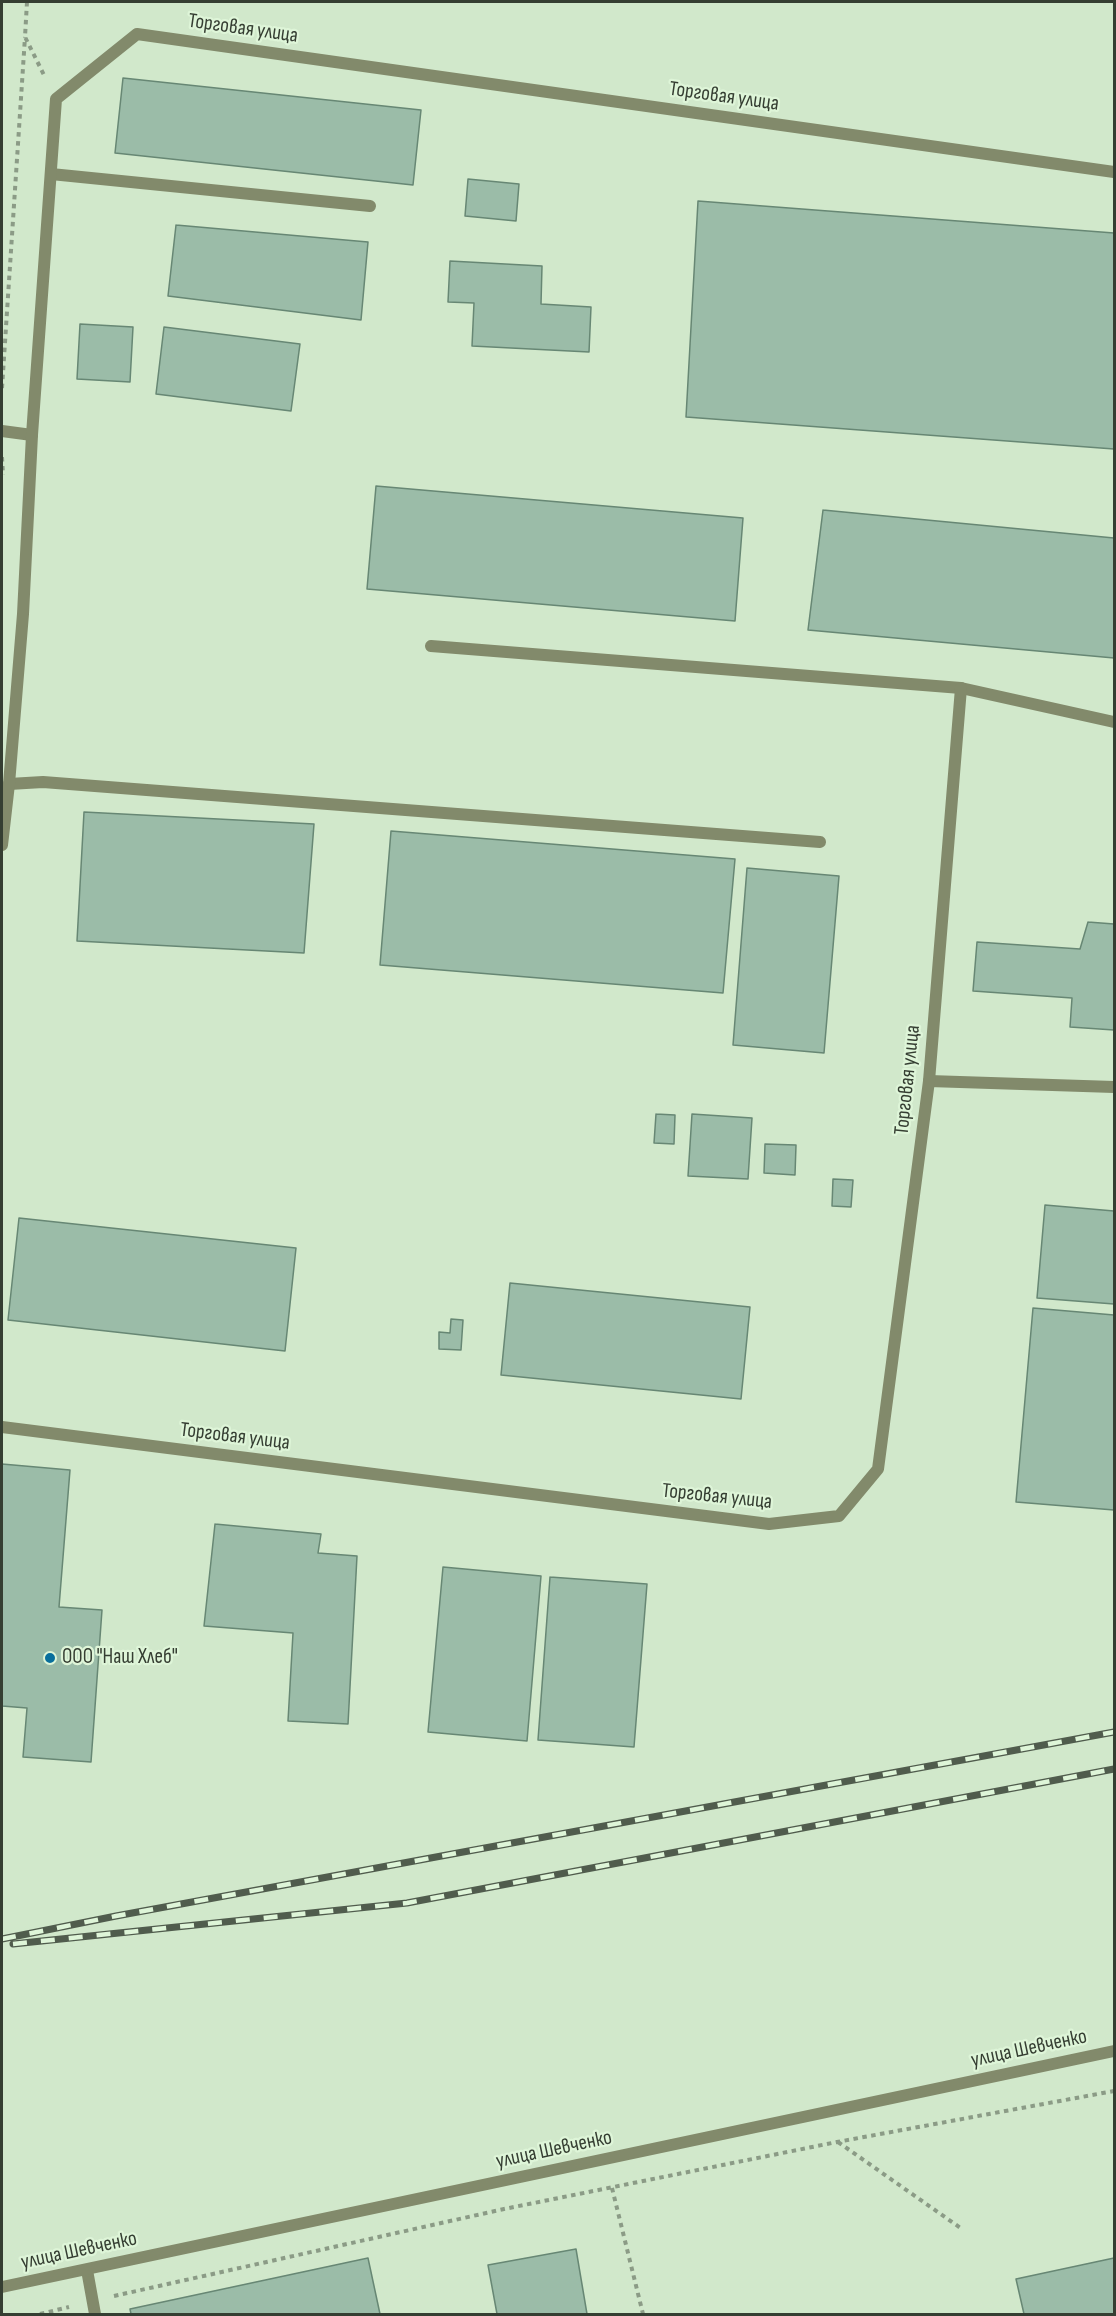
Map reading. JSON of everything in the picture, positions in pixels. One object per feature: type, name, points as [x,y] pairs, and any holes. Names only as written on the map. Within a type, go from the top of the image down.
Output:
[{"type":"street","name":"Торговая улица","points":[[56,99],[137,34],[1114,172]]},
{"type":"street","points":[[2,845],[23,614],[32,435],[56,99]]},
{"type":"street","points":[[51,174],[370,206]]},
{"type":"street","points":[[2,431],[32,435]]},
{"type":"street","points":[[432,646],[961,688],[1114,722]]},
{"type":"street","name":"Торговая улица","points":[[2,1427],[769,1524],[839,1516],[878,1469],[929,1081],[961,688]]},
{"type":"street","points":[[9,784],[44,782],[820,842]]},
{"type":"street","points":[[929,1081],[1114,1087]]},
{"type":"street","name":"улица Шевченко","points":[[2,2287],[1114,2051]]},
{"type":"street","points":[[87,2270],[95,2314]]},
{"type":"path","points":[[2,388],[27,2]]},
{"type":"path","points":[[25,37],[56,99]]},
{"type":"path","points":[[40,2314],[492,2212],[837,2142],[1114,2091]]},
{"type":"path","points":[[837,2142],[962,2229]]},
{"type":"path","points":[[612,2188],[643,2314]]},
{"type":"building","points":[[123,78],[421,110],[413,185],[115,153]]},
{"type":"building","points":[[468,179],[519,184],[516,221],[465,216]]},
{"type":"building","points":[[698,201],[1114,233],[1114,449],[686,417]]},
{"type":"building","points":[[176,225],[368,242],[361,320],[168,296]]},
{"type":"building","points":[[450,261],[542,266],[541,304],[591,307],[589,352],[472,346],[474,303],[448,302]]},
{"type":"building","points":[[80,324],[133,327],[130,382],[77,379]]},
{"type":"building","points":[[164,327],[300,344],[291,411],[156,394]]},
{"type":"building","points":[[376,486],[743,518],[735,621],[367,589]]},
{"type":"building","points":[[823,510],[1114,538],[1114,658],[808,630]]},
{"type":"building","points":[[84,812],[314,824],[304,953],[77,941]]},
{"type":"building","points":[[391,831],[735,859],[723,993],[380,965]]},
{"type":"building","points":[[747,868],[839,876],[824,1053],[733,1045]]},
{"type":"building","points":[[1088,922],[1114,924],[1114,1030],[1070,1027],[1072,998],[973,991],[977,942],[1080,949]]},
{"type":"building","points":[[656,1114],[675,1115],[674,1144],[654,1143]]},
{"type":"building","points":[[692,1114],[752,1118],[748,1179],[688,1176]]},
{"type":"building","points":[[765,1144],[796,1145],[795,1175],[764,1173]]},
{"type":"building","points":[[833,1179],[853,1180],[851,1207],[832,1206]]},
{"type":"building","points":[[1045,1205],[1114,1211],[1114,1304],[1037,1298]]},
{"type":"building","points":[[19,1218],[296,1248],[285,1351],[8,1320]]},
{"type":"building","points":[[510,1283],[750,1307],[741,1399],[501,1375]]},
{"type":"building","points":[[1033,1308],[1114,1315],[1114,1510],[1016,1502]]},
{"type":"building","points":[[451,1319],[463,1320],[461,1350],[439,1349],[439,1332],[450,1333]]},
{"type":"building","name":"ООО \"Наш Хлеб\"","points":[[2,1464],[70,1470],[59,1607],[102,1610],[91,1762],[23,1757],[27,1708],[2,1706]]},
{"type":"building","points":[[215,1524],[321,1534],[318,1553],[357,1556],[348,1724],[288,1721],[293,1633],[204,1626]]},
{"type":"building","points":[[443,1567],[541,1576],[527,1741],[428,1732]]},
{"type":"building","points":[[550,1577],[647,1584],[634,1747],[538,1740]]},
{"type":"building","points":[[576,2249],[587,2314],[497,2314],[488,2265]]},
{"type":"building","points":[[368,2258],[380,2314],[131,2314],[130,2309]]},
{"type":"building","points":[[1114,2258],[1114,2314],[1024,2314],[1016,2279]]},
{"type":"railway","points":[[2,1939],[1114,1732]]},
{"type":"railway","points":[[13,1944],[407,1903],[1114,1769]]},
{"type":"place","name":"ООО \"Наш Хлеб\"","points":[[50,1658]]}]
